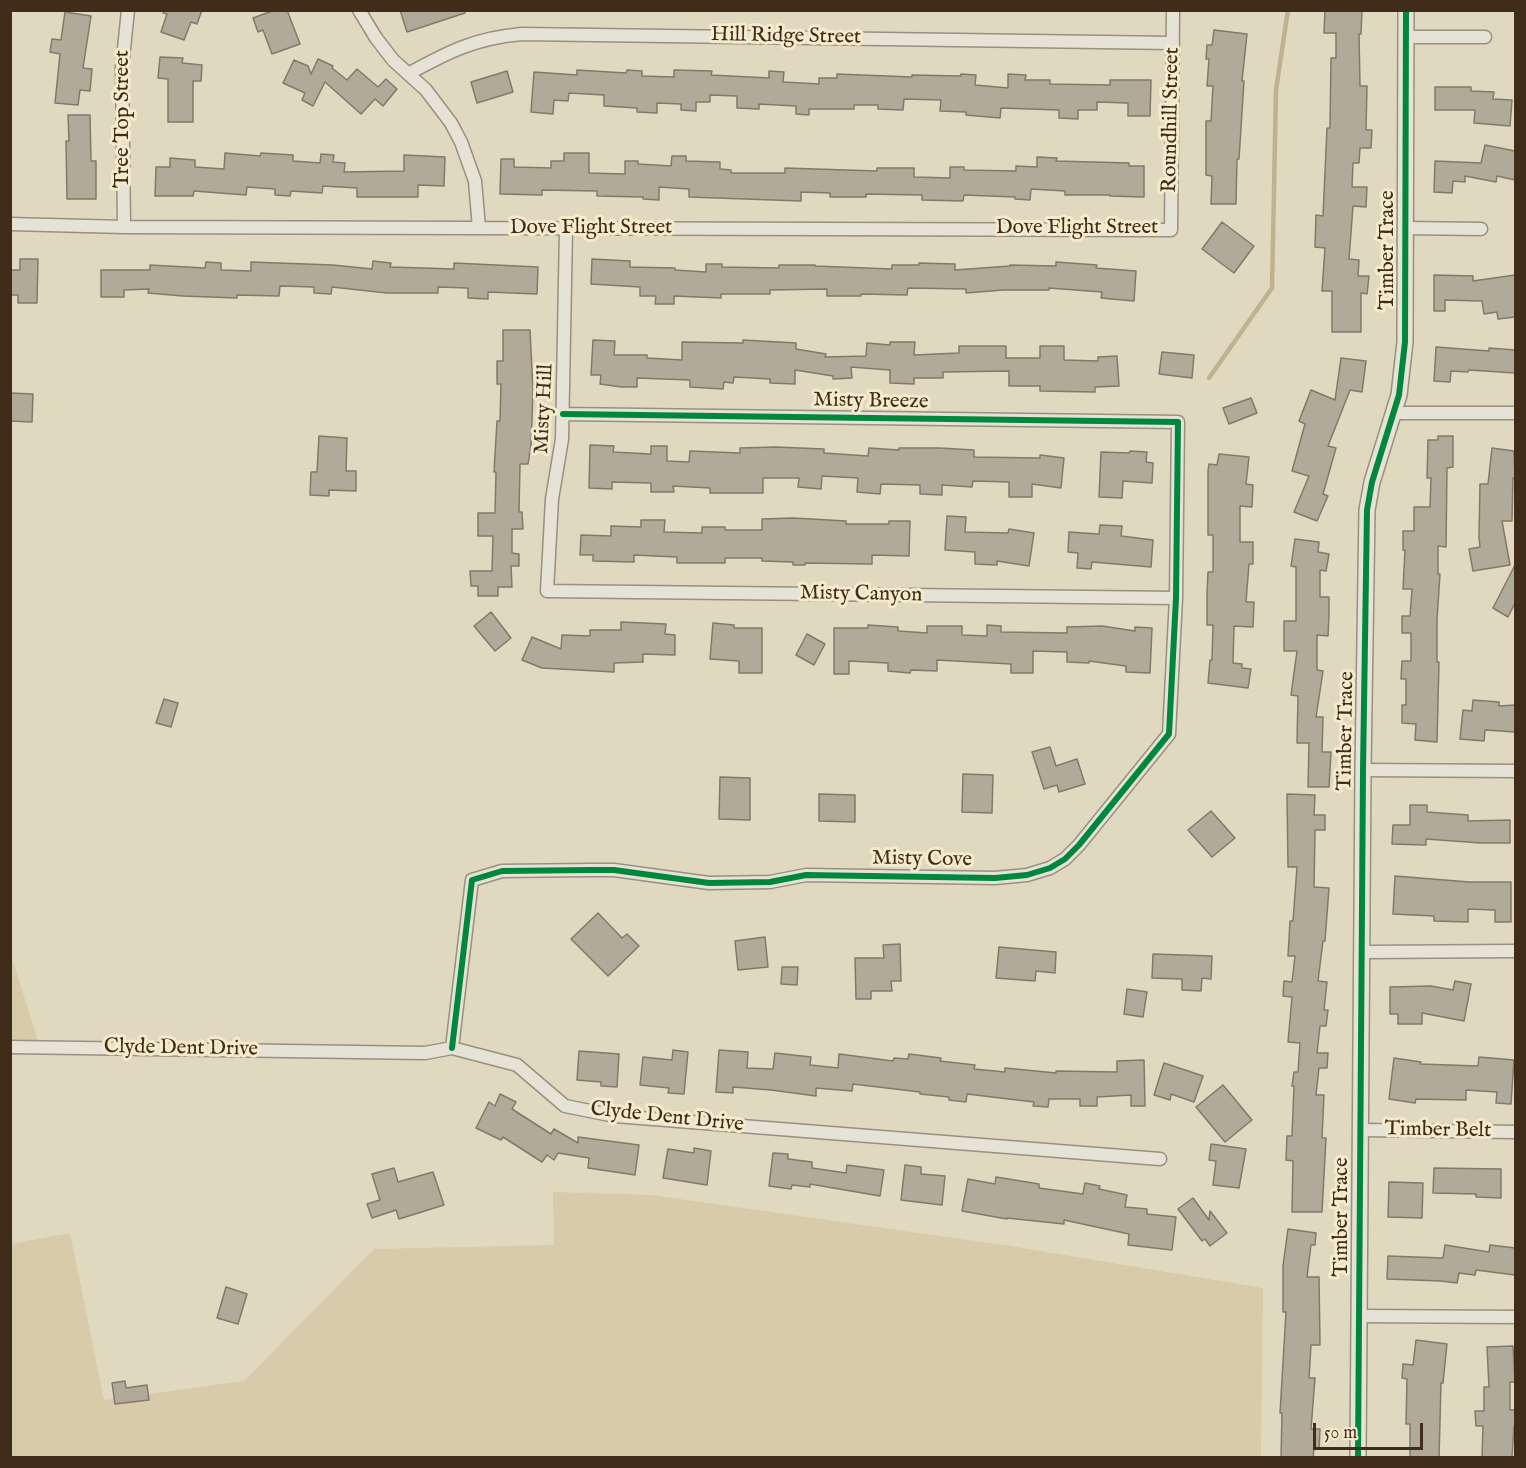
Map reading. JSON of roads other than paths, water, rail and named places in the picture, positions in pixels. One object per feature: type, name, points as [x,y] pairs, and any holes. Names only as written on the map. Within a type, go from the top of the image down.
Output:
[{"type":"street","name":"Tree Top Street","points":[[124,227],[122,68],[128,10]]},
{"type":"street","points":[[359,10],[393,60],[426,90],[439,106],[461,141],[475,181],[479,228]]},
{"type":"street","name":"Roundhill Street","points":[[1171,230],[1173,10]]},
{"type":"street","name":"Timber Trace","points":[[1358,1458],[1363,770],[1368,510],[1372,482],[1399,395],[1405,342],[1406,10]]},
{"type":"street","name":"Hill Ridge Street","points":[[408,74],[466,44],[522,33],[1173,43]]},
{"type":"street","points":[[1406,37],[1485,37]]},
{"type":"street","name":"Dove Flight Street","points":[[10,224],[124,227],[1171,230]]},
{"type":"street","points":[[1405,228],[1481,229]]},
{"type":"street","name":"Misty Hill","points":[[547,591],[552,499],[562,440],[566,229]]},
{"type":"street","points":[[1394,413],[1515,413]]},
{"type":"street","name":"Misty Breeze","points":[[563,414],[1178,422]]},
{"type":"street","name":"Misty Cove","points":[[452,1048],[472,880],[502,872],[590,870],[614,870],[709,883],[770,882],[806,875],[995,878],[1027,875],[1050,868],[1065,859],[1079,845],[1169,734],[1176,598],[1178,422]]},
{"type":"street","name":"Misty Canyon","points":[[547,591],[1176,598]]},
{"type":"street","points":[[1363,770],[1515,771]]},
{"type":"street","points":[[1362,952],[1515,951]]},
{"type":"street","name":"Clyde Dent Drive","points":[[10,1047],[425,1053],[452,1048],[517,1065],[565,1106],[615,1116],[1160,1159]]},
{"type":"street","name":"Timber Belt","points":[[1360,1130],[1515,1131]]},
{"type":"street","points":[[1359,1316],[1515,1317]]},
{"type":"waterway","points":[[1209,378],[1272,288],[1276,90],[1288,10]]}]
